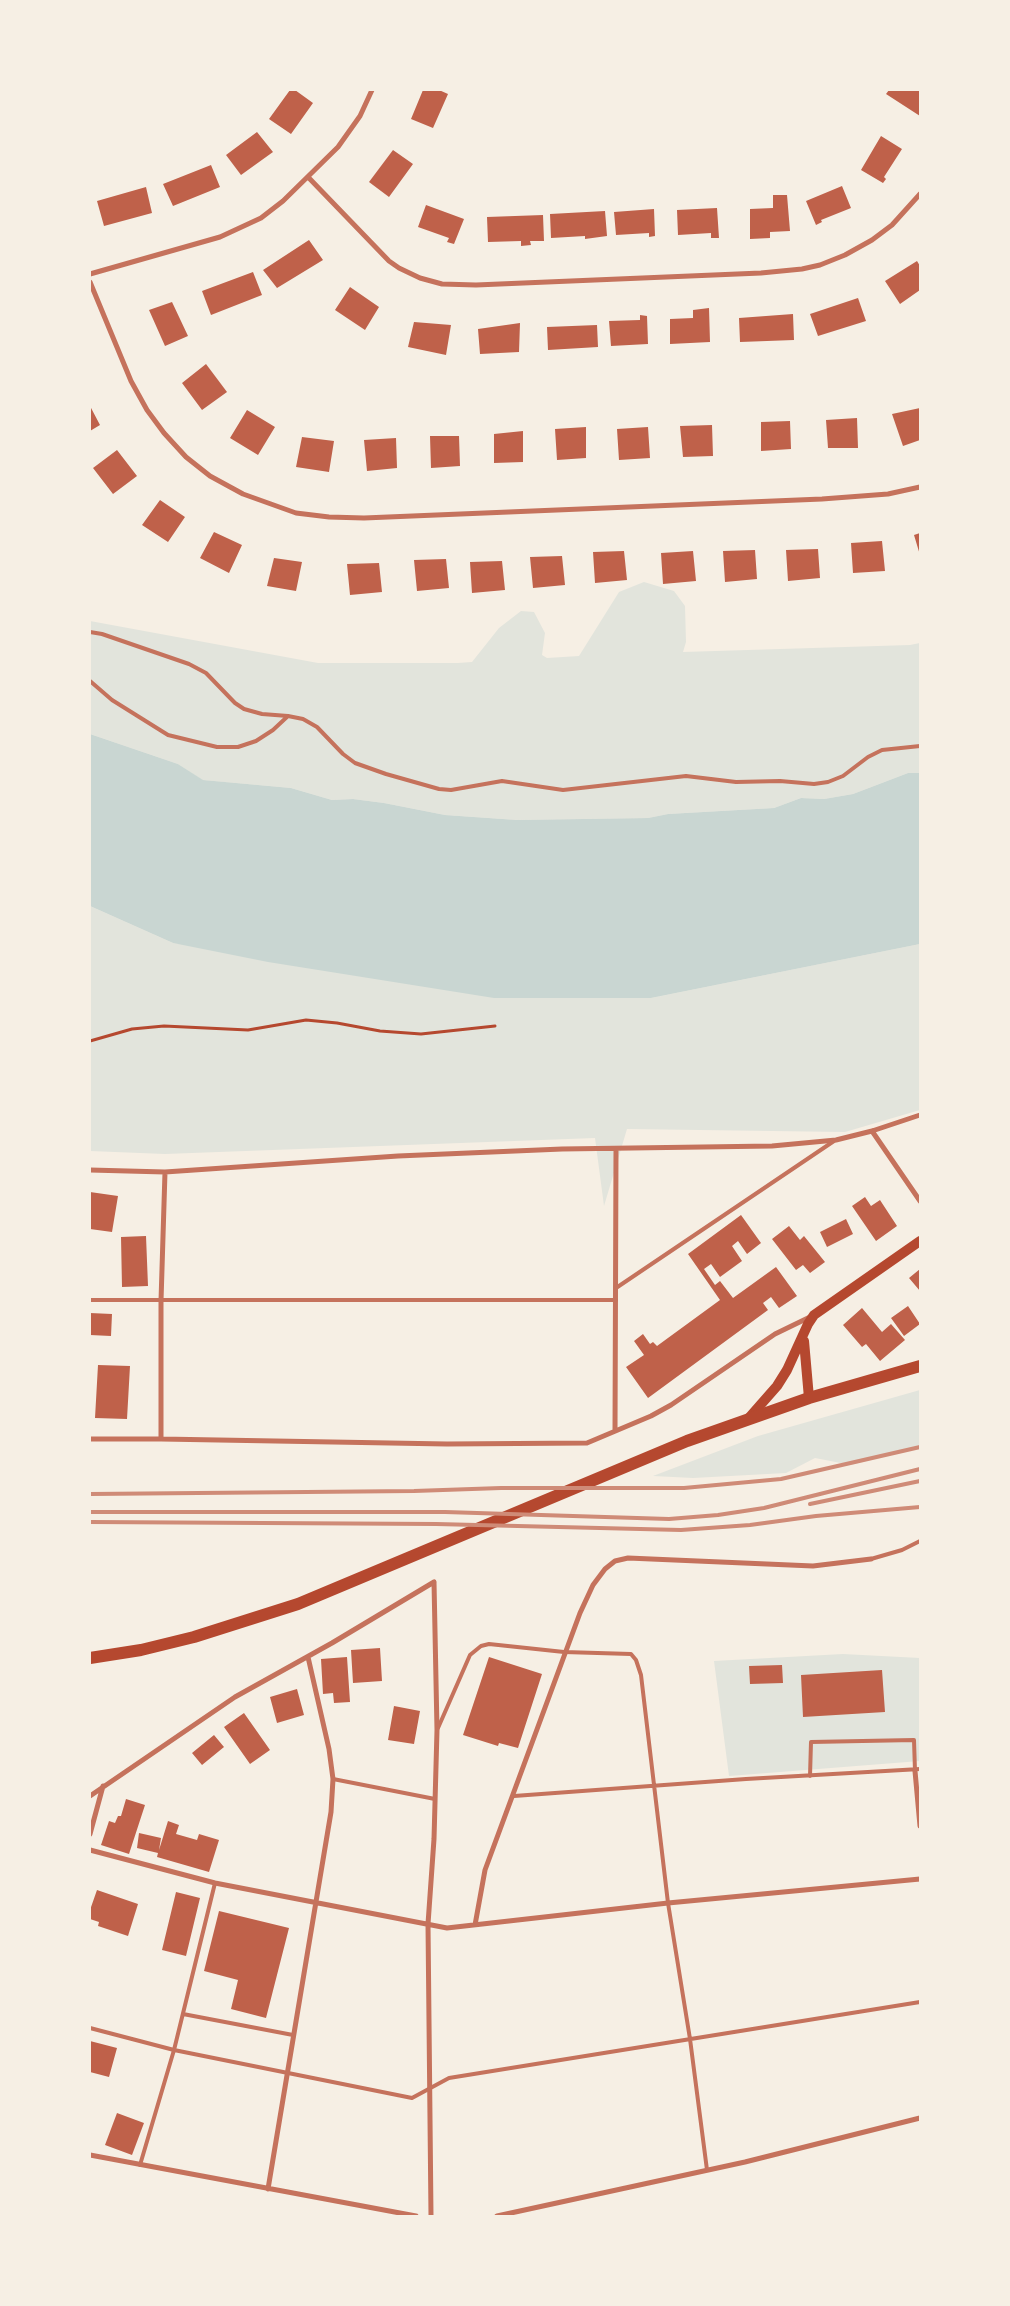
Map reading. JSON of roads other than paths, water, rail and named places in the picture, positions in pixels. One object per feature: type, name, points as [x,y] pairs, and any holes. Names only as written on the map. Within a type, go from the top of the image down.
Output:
[{"type":"main road","points":[[748,1419],[777,1386],[795,1356],[808,1324],[814,1315],[920,1241]]},
{"type":"main road","points":[[804,1335],[809,1398]]},
{"type":"main road","points":[[90,1658],[158,1646],[249,1621],[298,1604],[631,1463],[809,1398],[920,1366]]},
{"type":"street","points":[[90,274],[203,242],[235,231],[261,218],[308,177],[338,147],[360,116],[372,90]]},
{"type":"street","points":[[308,177],[389,261],[399,268],[420,278],[442,284],[476,285],[761,273],[802,269],[820,265],[846,255],[872,240],[892,225],[920,194]]},
{"type":"street","points":[[90,282],[131,381],[147,410],[164,433],[186,457],[210,476],[243,494],[296,513],[329,517],[364,518],[822,499],[888,494],[920,487]]},
{"type":"street","points":[[90,1170],[165,1172],[407,1156],[562,1149],[616,1150],[772,1146],[836,1140],[872,1131],[920,1115]]},
{"type":"street","points":[[872,1131],[920,1201]]},
{"type":"street","points":[[615,1431],[616,1150]]},
{"type":"street","points":[[161,1439],[161,1301],[165,1172]]},
{"type":"street","points":[[90,1439],[447,1444],[587,1443],[671,1405],[775,1334],[814,1315]]},
{"type":"street","points":[[475,1925],[485,1870],[514,1796],[564,1652],[592,1585],[605,1569],[615,1562],[628,1558],[813,1566],[871,1559]]},
{"type":"street","points":[[90,1796],[234,1697],[308,1657],[434,1582],[437,1730],[428,1924],[431,2216]]},
{"type":"street","points":[[268,2189],[331,1812],[333,1780],[329,1748],[308,1657]]},
{"type":"street","points":[[918,1770],[920,1826]]},
{"type":"street","points":[[90,1834],[103,1786]]},
{"type":"street","points":[[90,1850],[215,1883],[447,1928],[668,1903],[920,1879]]},
{"type":"street","points":[[497,2216],[707,2170],[920,2118]]},
{"type":"street","points":[[90,2155],[416,2216]]},
{"type":"lane","points":[[90,632],[119,639],[189,664],[206,673],[235,703],[244,708],[262,714],[304,719],[317,727],[343,754],[355,763],[439,789],[451,790],[502,781],[563,790],[686,776],[736,782],[780,781],[814,784],[828,782],[843,776],[868,757],[882,750],[920,746]]},
{"type":"lane","points":[[90,681],[120,705],[168,735],[217,747],[238,747],[256,740],[272,730],[288,716]]},
{"type":"lane","points":[[616,1288],[836,1140]]},
{"type":"lane","points":[[90,1300],[616,1300]]},
{"type":"lane","points":[[871,1559],[902,1550],[920,1541]]},
{"type":"lane","points":[[437,1730],[470,1655],[481,1646],[489,1644],[564,1652],[631,1654],[636,1660],[644,1693],[653,1787],[668,1903],[690,2039],[707,2170]]},
{"type":"lane","points":[[514,1796],[918,1770],[914,1740],[811,1742],[810,1776]]},
{"type":"lane","points":[[333,1780],[435,1799]]},
{"type":"lane","points":[[140,2165],[174,2050],[215,1883]]},
{"type":"lane","points":[[90,2028],[174,2050],[412,2098],[449,2078],[920,2002]]},
{"type":"lane","points":[[183,2014],[293,2035]]},
{"type":"railway","points":[[90,1494],[414,1491],[501,1488],[684,1488],[781,1479],[920,1447]]},
{"type":"railway","points":[[90,1512],[445,1512],[669,1519],[718,1515],[764,1508],[920,1469]]},
{"type":"railway","points":[[810,1504],[920,1481]]},
{"type":"railway","points":[[90,1522],[436,1524],[681,1530],[750,1525],[816,1516],[920,1507]]}]
